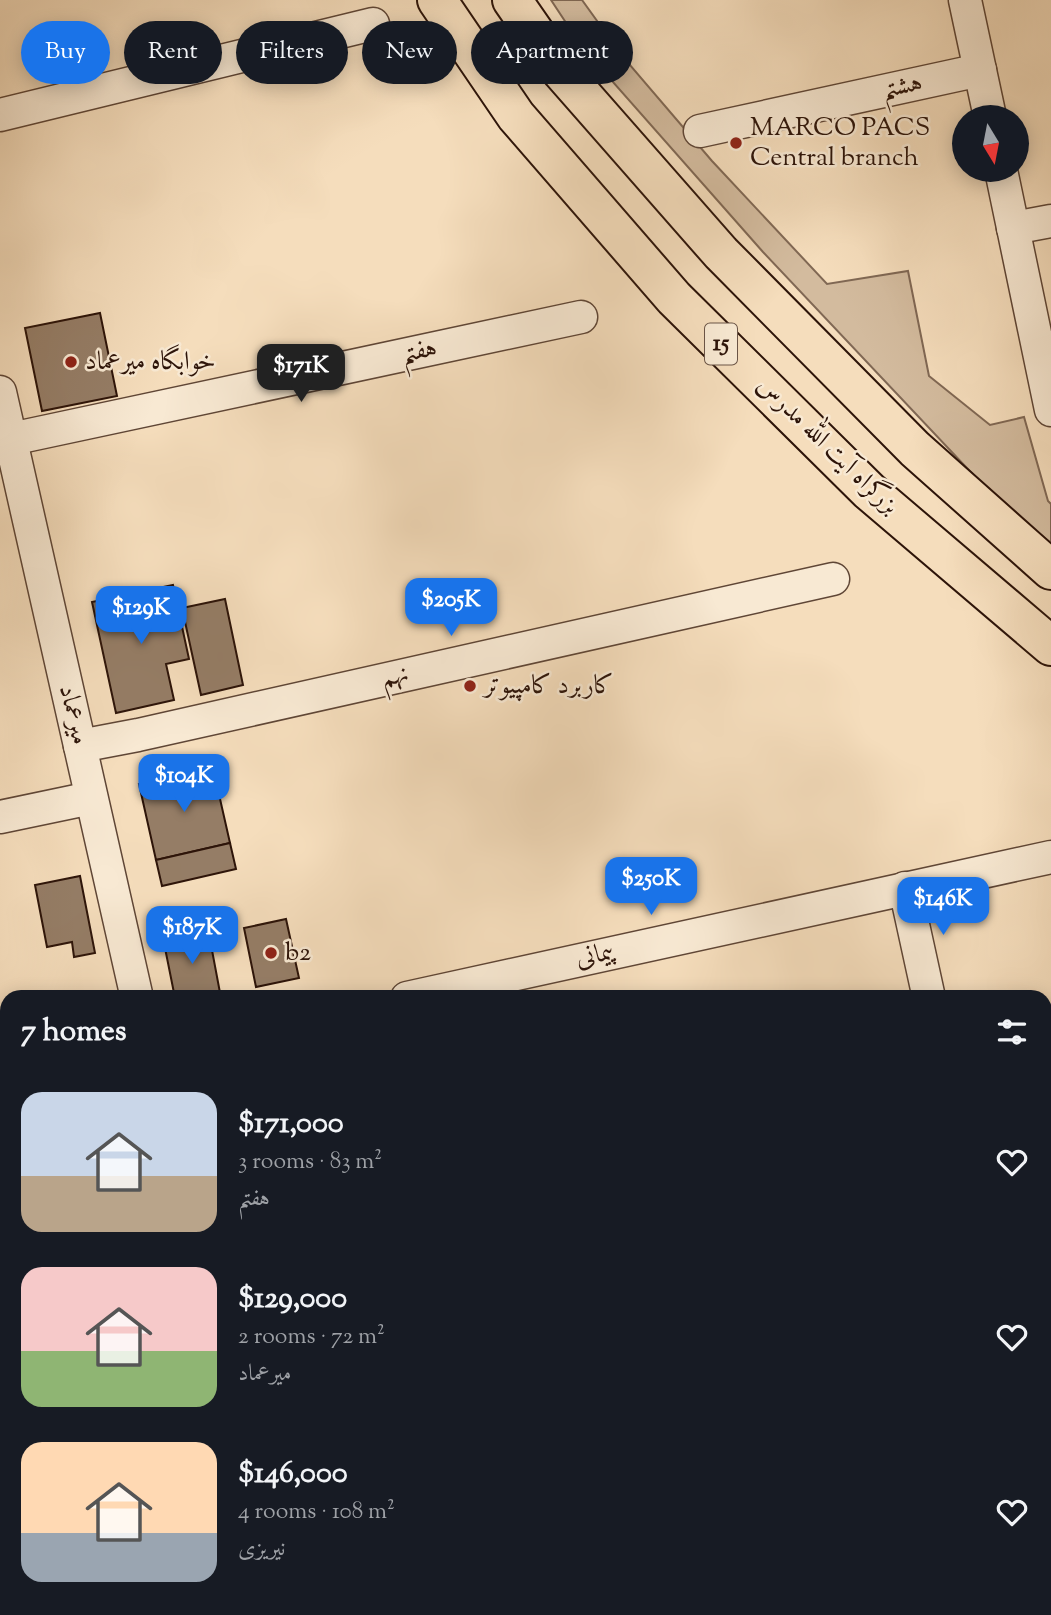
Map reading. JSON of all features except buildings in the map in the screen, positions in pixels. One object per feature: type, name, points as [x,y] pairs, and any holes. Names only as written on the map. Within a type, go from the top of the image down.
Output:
[{"type":"main road","name":"بزرگراه آیت الله مدرس","points":[[437,0],[516,116],[674,298],[869,491],[1051,646]]},
{"type":"main road","name":"15","points":[[512,0],[562,72],[721,253],[915,449],[1051,570]]},
{"type":"street","points":[[965,0],[987,105]]},
{"type":"street","points":[[0,115],[362,27]]},
{"type":"street","name":"هشتم","points":[[700,131],[980,70]]},
{"type":"street","points":[[1003,182],[1051,410]]},
{"type":"street","points":[[1013,228],[1051,220]]},
{"type":"street","name":"هفتم","points":[[11,439],[581,317]]},
{"type":"street","name":"میرعماد","points":[[0,392],[11,439],[10,480],[80,746],[135,990]]},
{"type":"street","name":"نهم","points":[[80,746],[832,579]]},
{"type":"street","points":[[0,817],[92,797]]},
{"type":"street","name":"پیمانی","points":[[443,990],[1051,857]]},
{"type":"street","points":[[905,888],[927,990]]},
{"type":"shaded area","points":[[551,0],[582,0],[597,21],[565,21]]},
{"type":"shaded area","points":[[633,69],[712,161],[827,284],[908,271],[929,376],[990,425],[1024,417],[1051,504],[1051,543],[999,502],[763,252],[615,84],[633,84]]},
{"type":"place","name":"MARCO PACS Central branch","points":[[736,143]]},
{"type":"place","name":"خوابگاه میرعماد","points":[[71,362]]},
{"type":"place","name":"کاربرد کامپیوتر","points":[[470,686]]},
{"type":"place","name":"b2","points":[[271,953]]}]
